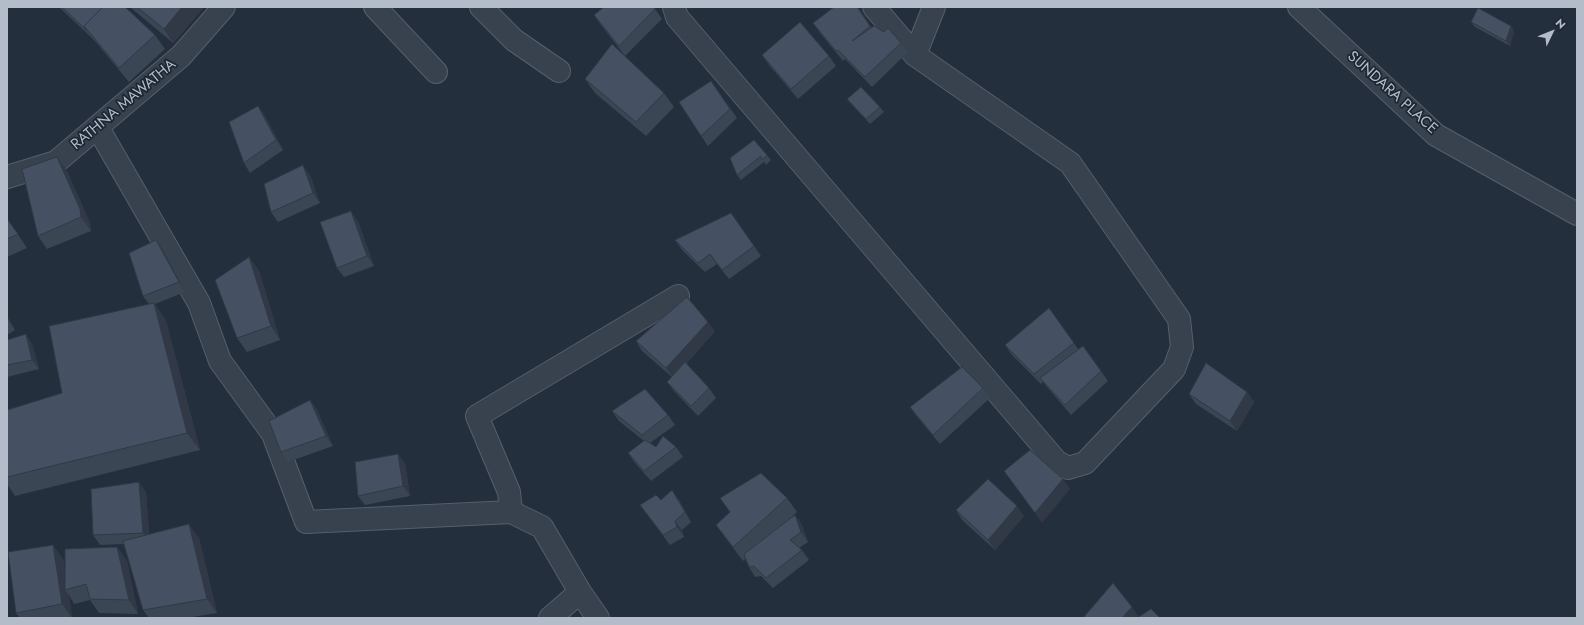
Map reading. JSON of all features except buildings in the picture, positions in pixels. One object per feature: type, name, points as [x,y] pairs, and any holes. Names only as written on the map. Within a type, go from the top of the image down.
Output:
[{"type":"street","name":"RATHNA MAWATHA","points":[[7,177],[56,162],[98,128],[181,56],[224,7]]},
{"type":"street","points":[[375,7],[436,72]]},
{"type":"street","points":[[481,7],[514,40],[559,71]]},
{"type":"street","points":[[674,7],[677,17],[1056,461],[1068,468],[1086,463],[1174,369],[1182,347],[1179,319],[1070,163],[916,55],[874,7]]},
{"type":"street","points":[[916,55],[934,7]]},
{"type":"street","name":"SUNDARA PLACE","points":[[1299,7],[1436,134],[1577,214]]},
{"type":"street","points":[[98,128],[199,303],[220,361],[273,434],[306,522],[512,512],[542,526],[580,592],[598,618]]},
{"type":"street","points":[[512,512],[509,492],[477,416],[678,296]]},
{"type":"street","points":[[550,618],[580,592]]}]
